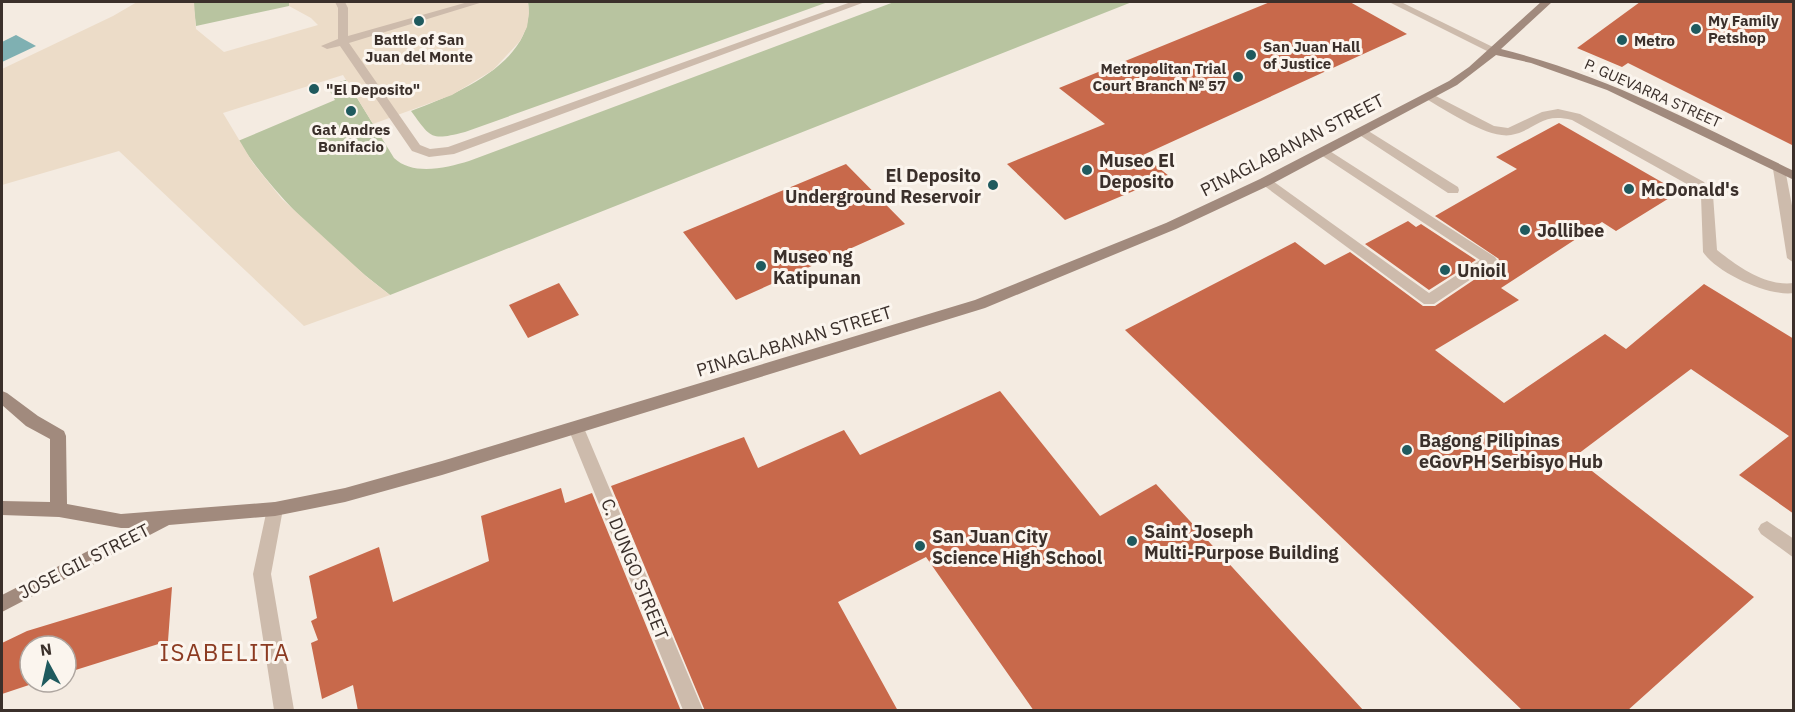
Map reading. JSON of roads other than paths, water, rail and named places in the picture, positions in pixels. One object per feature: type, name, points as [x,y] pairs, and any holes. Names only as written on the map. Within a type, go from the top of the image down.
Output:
[{"type":"main road","name":"PINAGLABANAN STREET","points":[[2,508],[59,510],[121,521],[275,509],[345,495],[576,428],[980,304],[1171,226],[1265,182],[1430,97],[1460,79],[1495,51],[1547,2]]},
{"type":"main road","name":"P. GUEVARRA STREET","points":[[1495,51],[1537,60],[1596,81],[1668,113],[1794,176]]},
{"type":"main road","points":[[2,397],[32,421],[58,436],[59,510]]},
{"type":"main road","name":"JOSE GIL STREET","points":[[2,604],[167,518]]},
{"type":"street","points":[[340,2],[343,8],[343,42],[416,148],[429,153],[450,151],[861,2]]},
{"type":"street","points":[[327,46],[478,2]]},
{"type":"street","points":[[1394,2],[1495,51]]},
{"type":"street","points":[[1430,97],[1491,129],[1509,132],[1542,116],[1558,113],[1576,117],[1699,185],[1707,195],[1710,252],[1722,262],[1778,290],[1794,288]]},
{"type":"street","points":[[1362,131],[1453,190]]},
{"type":"street","points":[[1265,182],[1429,300],[1490,260],[1325,152]]},
{"type":"street","points":[[1779,169],[1794,258]]},
{"type":"street","name":"C. DUNGO STREET","points":[[576,428],[693,711]]},
{"type":"street","points":[[275,509],[262,574],[284,711]]},
{"type":"street","points":[[1767,529],[1794,550]]},
{"type":"water","points":[[16,35],[36,46],[2,62],[2,42]]},
{"type":"place","name":"Battle of San Juan del Monte","points":[[419,21]]},
{"type":"place","name":"My Family Petshop","points":[[1696,29]]},
{"type":"place","name":"Metro","points":[[1622,40]]},
{"type":"place","name":"San Juan Hall of Justice","points":[[1251,55]]},
{"type":"place","name":"Metropolitan Trial Court Branch № 57","points":[[1238,77]]},
{"type":"place","name":"\"El Deposito\"","points":[[314,89]]},
{"type":"place","name":"Gat Andres Bonifacio","points":[[351,111]]},
{"type":"place","name":"Museo El Deposito","points":[[1087,170]]},
{"type":"place","name":"El Deposito Underground Reservoir","points":[[993,185]]},
{"type":"place","name":"McDonald's","points":[[1629,189]]},
{"type":"place","name":"Jollibee","points":[[1525,230]]},
{"type":"place","name":"Museo ng Katipunan","points":[[761,266]]},
{"type":"place","name":"Unioil","points":[[1445,270]]},
{"type":"place","name":"Bagong Pilipinas eGovPH Serbisyo Hub","points":[[1407,450]]},
{"type":"place","name":"Saint Joseph Multi-Purpose Building","points":[[1132,541]]},
{"type":"place","name":"San Juan City Science High School","points":[[920,546]]},
{"type":"district","name":"ISABELITA","points":[[225,652]]}]
